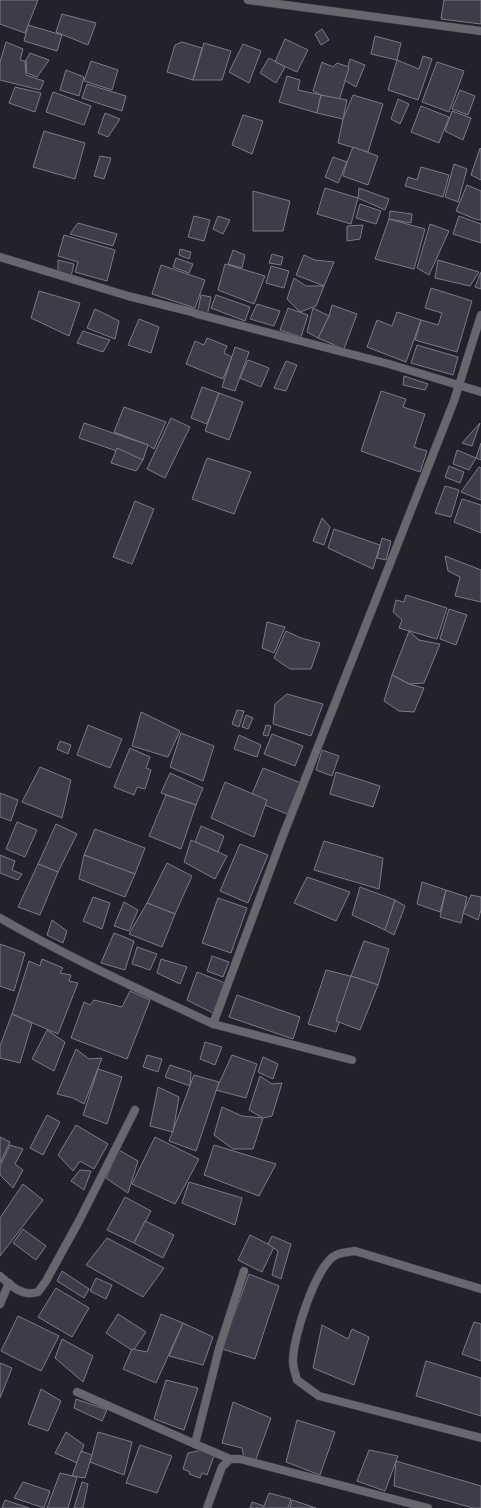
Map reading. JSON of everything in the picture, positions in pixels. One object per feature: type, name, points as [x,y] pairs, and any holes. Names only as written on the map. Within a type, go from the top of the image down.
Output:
[{"type":"street","points":[[248,0],[481,31]]},
{"type":"street","points":[[0,257],[128,296],[284,338],[389,364],[481,392]]},
{"type":"street","points":[[213,1024],[282,838],[459,386],[481,315]]},
{"type":"street","points":[[0,918],[40,941],[118,980],[213,1024],[352,1060]]},
{"type":"street","points":[[0,1276],[16,1289],[29,1294],[38,1292],[79,1221],[135,1110]]},
{"type":"street","points":[[481,1289],[355,1251],[336,1255],[324,1267],[307,1301],[294,1351],[293,1364],[297,1380],[320,1396],[481,1438]]},
{"type":"street","points":[[195,1444],[219,1349],[244,1271]]},
{"type":"street","points":[[0,1304],[9,1283]]},
{"type":"street","points":[[77,1392],[230,1459],[240,1459],[428,1508]]},
{"type":"street","points":[[207,1508],[222,1467],[230,1459]]},
{"type":"building","points":[[0,0],[38,0],[25,33],[0,24]]},
{"type":"building","points":[[444,0],[481,0],[481,24],[441,19]]},
{"type":"building","points":[[62,14],[96,23],[88,45],[56,32]]},
{"type":"building","points":[[28,25],[62,35],[57,51],[24,41]]},
{"type":"building","points":[[322,29],[329,40],[321,45],[315,34]]},
{"type":"building","points":[[375,36],[401,43],[397,60],[371,54]]},
{"type":"building","points":[[285,39],[308,50],[297,72],[275,62]]},
{"type":"building","points":[[6,42],[23,49],[20,60],[25,61],[26,75],[44,81],[40,90],[0,80],[0,62]]},
{"type":"building","points":[[182,42],[202,48],[193,80],[167,72],[175,45]]},
{"type":"building","points":[[204,43],[231,51],[222,80],[193,80]]},
{"type":"building","points":[[243,44],[261,51],[249,83],[229,72]]},
{"type":"building","points":[[30,53],[49,60],[37,77],[27,73],[26,60]]},
{"type":"building","points":[[423,56],[432,59],[418,100],[388,90],[397,60],[419,69]]},
{"type":"building","points":[[269,58],[285,67],[276,83],[260,73]]},
{"type":"building","points":[[350,59],[365,65],[356,87],[344,80]]},
{"type":"building","points":[[91,61],[118,70],[112,90],[84,81]]},
{"type":"building","points":[[322,62],[333,67],[337,63],[349,67],[339,101],[313,91]]},
{"type":"building","points":[[437,62],[464,71],[449,112],[422,102]]},
{"type":"building","points":[[66,70],[84,77],[79,96],[60,90]]},
{"type":"building","points":[[287,76],[300,80],[298,90],[321,95],[317,113],[279,102]]},
{"type":"building","points":[[87,84],[126,96],[122,111],[82,98]]},
{"type":"building","points":[[15,87],[41,93],[35,112],[9,103]]},
{"type":"building","points":[[460,90],[475,96],[468,115],[452,109]]},
{"type":"building","points":[[53,92],[91,106],[84,125],[46,112]]},
{"type":"building","points":[[321,95],[347,100],[343,119],[317,113]]},
{"type":"building","points":[[353,95],[383,104],[368,152],[338,143],[343,119]]},
{"type":"building","points":[[398,99],[409,104],[400,124],[391,119]]},
{"type":"building","points":[[421,106],[449,117],[439,143],[411,132]]},
{"type":"building","points":[[452,111],[471,118],[463,140],[445,131]]},
{"type":"building","points":[[105,113],[120,119],[108,137],[98,133]]},
{"type":"building","points":[[243,115],[263,121],[252,154],[232,145]]},
{"type":"building","points":[[44,131],[85,143],[75,179],[33,167]]},
{"type":"building","points":[[353,147],[378,156],[368,185],[343,176]]},
{"type":"building","points":[[480,148],[481,149],[481,180],[471,175]]},
{"type":"building","points":[[100,156],[111,158],[104,179],[94,176]]},
{"type":"building","points":[[333,157],[347,162],[338,183],[325,177]]},
{"type":"building","points":[[454,164],[467,169],[458,202],[445,197]]},
{"type":"building","points":[[421,167],[449,175],[443,197],[405,186],[408,177],[417,180]]},
{"type":"building","points":[[467,185],[481,191],[481,220],[456,211]]},
{"type":"building","points":[[325,188],[358,198],[351,224],[317,214]]},
{"type":"building","points":[[359,188],[389,199],[385,210],[358,198]]},
{"type":"building","points":[[253,191],[290,201],[283,231],[253,231]]},
{"type":"building","points":[[360,204],[381,211],[376,224],[356,218]]},
{"type":"building","points":[[390,211],[412,214],[411,223],[389,219]]},
{"type":"building","points":[[194,216],[210,220],[204,241],[188,237]]},
{"type":"building","points":[[218,216],[230,220],[223,234],[213,229]]},
{"type":"building","points":[[459,216],[481,224],[481,243],[453,234]]},
{"type":"building","points":[[389,219],[425,229],[414,269],[375,259]]},
{"type":"building","points":[[78,223],[117,234],[113,246],[70,234]]},
{"type":"building","points":[[430,224],[449,231],[429,275],[417,268]]},
{"type":"building","points":[[363,225],[360,239],[347,241],[347,226]]},
{"type":"building","points":[[64,235],[115,250],[107,281],[75,272],[78,262],[58,256]]},
{"type":"building","points":[[180,249],[191,252],[189,259],[179,255]]},
{"type":"building","points":[[233,250],[245,255],[242,268],[228,264]]},
{"type":"building","points":[[272,254],[283,257],[281,265],[269,263]]},
{"type":"building","points":[[304,255],[315,260],[334,262],[324,286],[296,275]]},
{"type":"building","points":[[176,258],[193,264],[189,273],[173,267]]},
{"type":"building","points":[[58,260],[74,264],[71,276],[58,272]]},
{"type":"building","points":[[438,260],[479,272],[470,286],[435,278]]},
{"type":"building","points":[[225,264],[265,276],[254,304],[218,290]]},
{"type":"building","points":[[161,265],[205,280],[195,308],[152,294]]},
{"type":"building","points":[[271,266],[289,271],[284,288],[266,283]]},
{"type":"building","points":[[481,272],[481,289],[475,287]]},
{"type":"building","points":[[294,278],[306,286],[324,286],[316,306],[300,312],[287,299]]},
{"type":"building","points":[[431,288],[472,301],[457,352],[415,340],[421,320],[438,325],[442,313],[425,308]]},
{"type":"building","points":[[39,291],[80,303],[69,336],[31,318]]},
{"type":"building","points":[[201,295],[211,297],[207,316],[197,314]]},
{"type":"building","points":[[216,295],[250,307],[245,321],[211,308]]},
{"type":"building","points":[[257,304],[280,311],[274,326],[250,319]]},
{"type":"building","points":[[332,305],[357,314],[344,349],[318,338],[329,316]]},
{"type":"building","points":[[288,308],[308,315],[301,337],[280,330]]},
{"type":"building","points":[[313,308],[329,316],[318,338],[307,332]]},
{"type":"building","points":[[95,309],[119,321],[115,339],[87,328]]},
{"type":"building","points":[[397,312],[421,320],[406,362],[367,347],[377,320],[392,326]]},
{"type":"building","points":[[139,319],[159,327],[151,353],[128,345]]},
{"type":"building","points":[[83,331],[110,340],[103,352],[77,343]]},
{"type":"building","points":[[207,338],[227,346],[224,353],[232,357],[223,379],[186,364],[195,341],[204,345]]},
{"type":"building","points":[[417,345],[458,357],[453,375],[411,363]]},
{"type":"building","points":[[235,347],[249,352],[235,391],[222,387]]},
{"type":"building","points":[[248,360],[269,368],[261,387],[240,378]]},
{"type":"building","points":[[286,361],[297,365],[286,391],[274,388]]},
{"type":"building","points":[[404,376],[428,384],[425,390],[403,385]]},
{"type":"building","points":[[202,387],[219,393],[207,424],[191,418]]},
{"type":"building","points":[[381,391],[406,399],[403,407],[425,414],[414,447],[427,451],[420,472],[361,451]]},
{"type":"building","points":[[219,393],[243,402],[229,440],[205,431]]},
{"type":"building","points":[[124,407],[166,422],[154,449],[148,445],[114,432]]},
{"type":"building","points":[[171,418],[190,427],[165,478],[147,469]]},
{"type":"building","points":[[84,423],[148,445],[143,460],[79,438]]},
{"type":"building","points":[[480,423],[472,446],[462,443]]},
{"type":"building","points":[[481,443],[481,460],[476,458]]},
{"type":"building","points":[[117,448],[143,460],[136,471],[111,463]]},
{"type":"building","points":[[457,450],[476,458],[469,470],[453,464]]},
{"type":"building","points":[[207,458],[251,472],[234,514],[192,499]]},
{"type":"building","points":[[449,466],[464,472],[460,483],[445,477]]},
{"type":"building","points":[[479,467],[481,468],[481,500],[461,492]]},
{"type":"building","points":[[445,486],[459,490],[451,517],[435,513]]},
{"type":"building","points":[[462,499],[481,505],[481,533],[454,522]]},
{"type":"building","points":[[135,501],[154,509],[132,564],[113,557]]},
{"type":"building","points":[[322,518],[330,527],[324,545],[313,541]]},
{"type":"building","points":[[334,529],[380,545],[373,569],[328,548]]},
{"type":"building","points":[[382,538],[391,541],[386,560],[377,558]]},
{"type":"building","points":[[445,556],[481,570],[481,602],[455,596],[460,577],[448,571]]},
{"type":"building","points":[[406,595],[447,608],[437,639],[399,628],[402,620],[393,612],[396,600],[404,602]]},
{"type":"building","points":[[449,609],[467,615],[456,645],[440,639]]},
{"type":"building","points":[[267,622],[285,627],[274,653],[262,648]]},
{"type":"building","points":[[286,631],[301,638],[320,643],[311,669],[290,669],[274,658]]},
{"type":"building","points":[[409,631],[419,640],[440,644],[424,683],[409,684],[392,675]]},
{"type":"building","points":[[392,675],[409,684],[424,688],[414,712],[399,711],[384,701]]},
{"type":"building","points":[[287,694],[323,704],[311,736],[273,724],[275,704]]},
{"type":"building","points":[[237,710],[244,711],[239,727],[232,724]]},
{"type":"building","points":[[141,712],[180,731],[168,757],[132,746]]},
{"type":"building","points":[[246,715],[253,718],[248,729],[242,727]]},
{"type":"building","points":[[88,725],[122,739],[110,768],[77,755]]},
{"type":"building","points":[[266,725],[271,726],[268,736],[263,735]]},
{"type":"building","points":[[181,733],[214,746],[203,781],[170,767]]},
{"type":"building","points":[[272,734],[303,746],[295,766],[264,754]]},
{"type":"building","points":[[239,735],[261,745],[257,757],[234,749]]},
{"type":"building","points":[[60,741],[71,745],[68,754],[57,749]]},
{"type":"building","points":[[130,748],[150,757],[146,768],[151,770],[145,789],[137,787],[134,795],[114,787]]},
{"type":"building","points":[[322,750],[339,756],[332,776],[316,770]]},
{"type":"building","points":[[40,767],[71,780],[62,818],[22,802]]},
{"type":"building","points":[[263,768],[301,783],[287,814],[250,799]]},
{"type":"building","points":[[336,772],[380,786],[373,807],[330,794]]},
{"type":"building","points":[[170,773],[203,788],[196,805],[161,793]]},
{"type":"building","points":[[225,782],[267,800],[254,837],[211,818]]},
{"type":"building","points":[[0,793],[18,800],[11,821],[0,817]]},
{"type":"building","points":[[166,795],[196,805],[181,849],[149,836]]},
{"type":"building","points":[[17,822],[37,830],[25,857],[6,849]]},
{"type":"building","points":[[56,824],[77,834],[58,872],[38,864]]},
{"type":"building","points":[[201,826],[224,836],[218,852],[195,842]]},
{"type":"building","points":[[95,829],[145,848],[135,874],[84,855]]},
{"type":"building","points":[[191,840],[227,856],[215,879],[184,862]]},
{"type":"building","points":[[324,841],[383,858],[379,889],[314,870]]},
{"type":"building","points":[[240,844],[268,855],[248,903],[220,891]]},
{"type":"building","points":[[0,855],[15,861],[12,870],[22,874],[18,880],[0,873]]},
{"type":"building","points":[[84,855],[135,874],[125,897],[79,879]]},
{"type":"building","points":[[167,863],[192,876],[175,914],[147,903]]},
{"type":"building","points":[[38,864],[58,872],[40,915],[18,907]]},
{"type":"building","points":[[307,877],[350,892],[336,921],[294,903]]},
{"type":"building","points":[[422,882],[446,890],[440,912],[417,904]]},
{"type":"building","points":[[360,887],[395,900],[385,930],[352,915]]},
{"type":"building","points":[[446,890],[467,897],[461,923],[440,917]]},
{"type":"building","points":[[471,895],[481,897],[481,910],[478,920],[463,913]]},
{"type":"building","points":[[93,897],[110,903],[102,929],[83,921]]},
{"type":"building","points":[[218,898],[247,908],[231,953],[202,943]]},
{"type":"building","points":[[395,900],[405,906],[394,935],[385,930]]},
{"type":"building","points":[[124,902],[138,910],[129,931],[114,926]]},
{"type":"building","points":[[147,903],[175,914],[162,947],[129,934]]},
{"type":"building","points":[[52,920],[67,931],[63,943],[47,935]]},
{"type":"building","points":[[114,933],[134,941],[125,970],[101,963]]},
{"type":"building","points":[[364,941],[389,949],[378,985],[351,976]]},
{"type":"building","points":[[0,944],[25,953],[14,991],[0,986]]},
{"type":"building","points":[[137,947],[157,954],[150,970],[132,964]]},
{"type":"building","points":[[212,956],[229,962],[223,977],[207,971]]},
{"type":"building","points":[[42,959],[63,968],[60,973],[71,975],[69,981],[78,983],[58,1034],[12,1014],[29,961],[40,966]]},
{"type":"building","points":[[161,959],[187,967],[180,984],[157,973]]},
{"type":"building","points":[[326,970],[354,977],[336,1032],[308,1024]]},
{"type":"building","points":[[197,972],[225,983],[213,1013],[187,1000]]},
{"type":"building","points":[[351,976],[378,985],[360,1030],[336,1021]]},
{"type":"building","points":[[130,991],[150,1000],[127,1059],[71,1038],[84,1002],[90,1005],[94,1000],[122,1007]]},
{"type":"building","points":[[237,995],[300,1017],[293,1039],[229,1017]]},
{"type":"building","points":[[12,1014],[32,1023],[20,1063],[0,1058],[0,1046]]},
{"type":"building","points":[[47,1030],[65,1042],[54,1071],[32,1059]]},
{"type":"building","points":[[205,1042],[222,1047],[215,1065],[200,1059]]},
{"type":"building","points":[[76,1049],[89,1059],[102,1058],[84,1104],[73,1098],[57,1094]]},
{"type":"building","points":[[147,1055],[162,1059],[158,1072],[143,1067]]},
{"type":"building","points":[[232,1055],[257,1064],[246,1098],[216,1090]]},
{"type":"building","points":[[263,1057],[278,1064],[273,1079],[258,1072]]},
{"type":"building","points":[[170,1065],[191,1072],[190,1086],[165,1077]]},
{"type":"building","points":[[98,1069],[122,1077],[107,1124],[83,1115]]},
{"type":"building","points":[[194,1075],[219,1082],[196,1151],[169,1141]]},
{"type":"building","points":[[260,1076],[272,1084],[282,1083],[272,1116],[263,1118],[249,1110]]},
{"type":"building","points":[[158,1087],[179,1097],[173,1132],[150,1126]]},
{"type":"building","points":[[222,1107],[242,1116],[263,1118],[253,1149],[233,1149],[214,1135]]},
{"type":"building","points":[[47,1115],[60,1122],[43,1155],[30,1148]]},
{"type":"building","points":[[76,1125],[108,1144],[94,1169],[80,1161],[73,1171],[58,1155]]},
{"type":"building","points":[[0,1137],[10,1142],[0,1163]]},
{"type":"building","points":[[155,1137],[199,1159],[175,1204],[132,1184]]},
{"type":"building","points":[[10,1145],[23,1149],[15,1164],[23,1170],[13,1188],[0,1175],[0,1166]]},
{"type":"building","points":[[214,1145],[276,1164],[259,1196],[204,1175]]},
{"type":"building","points":[[119,1150],[138,1161],[128,1193],[106,1178]]},
{"type":"building","points":[[80,1170],[91,1171],[84,1190],[71,1181]]},
{"type":"building","points":[[189,1182],[242,1198],[235,1225],[182,1203]]},
{"type":"building","points":[[23,1184],[43,1200],[0,1256],[0,1218]]},
{"type":"building","points":[[125,1197],[151,1211],[134,1243],[107,1230]]},
{"type":"building","points":[[145,1221],[174,1235],[163,1258],[134,1243]]},
{"type":"building","points":[[23,1229],[46,1246],[36,1260],[13,1243]]},
{"type":"building","points":[[250,1235],[274,1247],[262,1272],[238,1260]]},
{"type":"building","points":[[272,1236],[291,1244],[281,1279],[272,1275],[278,1251],[268,1244]]},
{"type":"building","points":[[107,1238],[164,1268],[143,1297],[86,1265]]},
{"type":"building","points":[[62,1271],[89,1289],[84,1298],[57,1281]]},
{"type":"building","points":[[249,1274],[279,1286],[255,1359],[222,1349]]},
{"type":"building","points":[[96,1278],[112,1285],[106,1299],[90,1291]]},
{"type":"building","points":[[56,1288],[89,1308],[72,1337],[38,1317]]},
{"type":"building","points":[[118,1314],[146,1332],[133,1351],[106,1333]]},
{"type":"building","points":[[161,1314],[183,1323],[156,1383],[123,1369],[132,1349],[147,1352]]},
{"type":"building","points":[[18,1316],[59,1336],[41,1371],[1,1351]]},
{"type":"building","points":[[474,1322],[481,1324],[481,1361],[462,1354]]},
{"type":"building","points":[[183,1323],[213,1337],[203,1365],[169,1356]]},
{"type":"building","points":[[322,1325],[348,1339],[352,1329],[369,1337],[354,1385],[313,1368]]},
{"type":"building","points":[[62,1339],[93,1356],[83,1382],[55,1358]]},
{"type":"building","points":[[426,1361],[481,1378],[481,1416],[416,1396]]},
{"type":"building","points":[[0,1363],[12,1368],[0,1398]]},
{"type":"building","points":[[166,1380],[198,1388],[184,1430],[154,1419]]},
{"type":"building","points":[[41,1389],[61,1401],[48,1431],[28,1424]]},
{"type":"building","points":[[76,1399],[107,1410],[102,1421],[74,1408]]},
{"type":"building","points":[[233,1402],[271,1418],[255,1462],[244,1458],[242,1448],[222,1443]]},
{"type":"building","points":[[297,1420],[335,1432],[320,1475],[286,1462]]},
{"type":"building","points":[[66,1432],[84,1445],[77,1463],[55,1453]]},
{"type":"building","points":[[98,1432],[132,1442],[124,1475],[90,1462]]},
{"type":"building","points":[[140,1445],[172,1456],[157,1493],[126,1483]]},
{"type":"building","points":[[202,1450],[214,1456],[207,1475],[202,1473],[200,1478],[189,1474],[190,1472],[183,1469],[188,1453]]},
{"type":"building","points":[[369,1450],[398,1456],[385,1491],[357,1481]]},
{"type":"building","points":[[81,1451],[92,1455],[85,1478],[72,1476]]},
{"type":"building","points":[[396,1461],[481,1486],[481,1508],[473,1508],[394,1486]]},
{"type":"building","points":[[60,1473],[77,1477],[68,1508],[47,1508]]},
{"type":"building","points":[[23,1482],[50,1491],[44,1508],[14,1498]]},
{"type":"building","points":[[82,1482],[88,1484],[83,1508],[74,1508]]},
{"type":"building","points":[[269,1493],[291,1499],[288,1508],[250,1508],[252,1502],[264,1506]]},
{"type":"building","points":[[5,1500],[29,1508],[2,1508]]},
{"type":"building","points":[[292,1500],[316,1508],[290,1508]]}]
